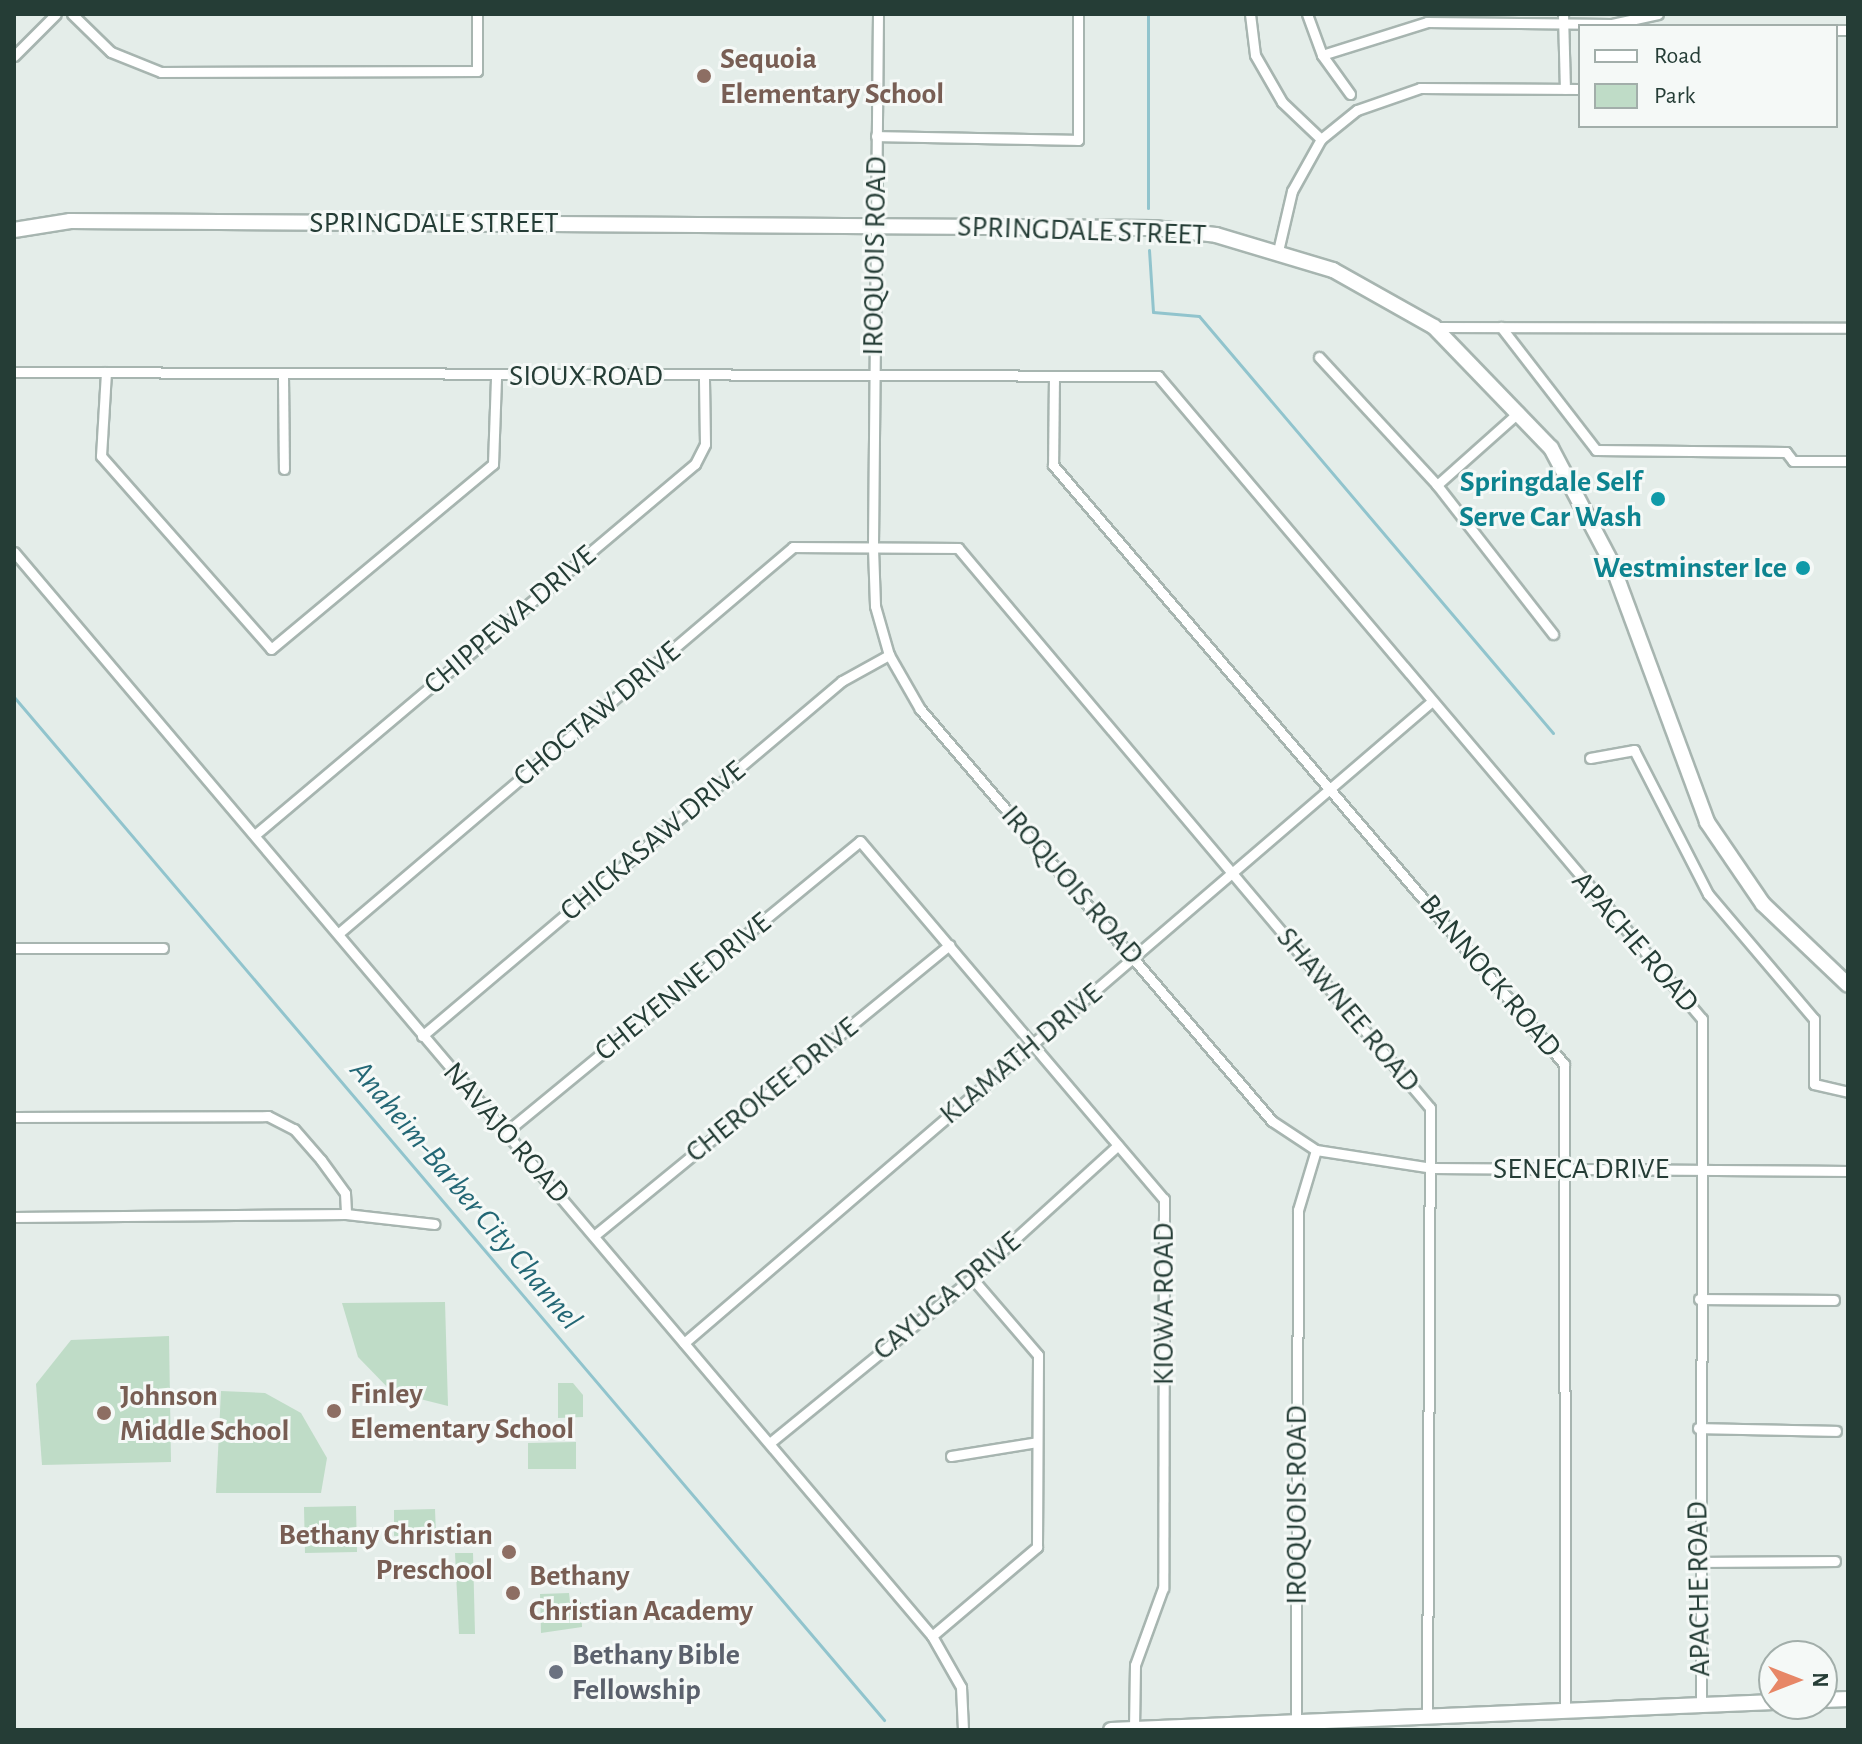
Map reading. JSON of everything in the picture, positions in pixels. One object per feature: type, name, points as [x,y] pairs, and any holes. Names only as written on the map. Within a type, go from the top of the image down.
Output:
[{"type":"main road","name":"SPRINGDALE STREET","points":[[14,230],[70,221],[1154,228],[1278,251],[1333,270],[1434,327],[1521,410],[1575,488],[1611,562],[1707,822],[1763,904],[1848,985]]},
{"type":"main road","points":[[1111,1730],[1758,1703]]},
{"type":"street","points":[[14,56],[56,14]]},
{"type":"street","points":[[72,14],[111,52],[161,72],[477,71],[477,14]]},
{"type":"street","name":"IROQUOIS ROAD","points":[[878,14],[873,548],[875,606],[889,655],[920,709],[1272,1121],[1316,1150],[1298,1210],[1296,1722]]},
{"type":"street","points":[[876,136],[1078,140],[1078,14]]},
{"type":"street","points":[[1250,14],[1255,55],[1282,102],[1321,139]]},
{"type":"street","points":[[1307,14],[1322,55],[1350,94]]},
{"type":"street","points":[[1563,14],[1565,89]]},
{"type":"street","points":[[1322,55],[1427,22],[1563,25],[1652,15]]},
{"type":"street","points":[[1278,251],[1292,191],[1321,139],[1357,110],[1420,88],[1578,89]]},
{"type":"street","points":[[1434,327],[1848,328]]},
{"type":"street","points":[[1501,327],[1596,450],[1786,452],[1793,461],[1848,461]]},
{"type":"street","points":[[1319,357],[1437,485],[1553,634]]},
{"type":"street","name":"SIOUX ROAD","points":[[14,372],[283,377],[873,380],[1158,376]]},
{"type":"street","points":[[106,372],[101,456],[271,649],[493,464],[496,376]]},
{"type":"street","name":"BANNOCK ROAD","points":[[1054,376],[1053,465],[1564,1064],[1565,1711]]},
{"type":"street","name":"APACHE ROAD","points":[[1158,376],[1430,703],[1702,1019],[1698,1428],[1701,1705]]},
{"type":"street","points":[[283,377],[284,469]]},
{"type":"street","name":"CHIPPEWA DRIVE","points":[[256,834],[695,464],[705,444],[704,377]]},
{"type":"street","points":[[1437,485],[1521,410]]},
{"type":"street","name":"CHOCTAW DRIVE","points":[[339,933],[793,547],[873,548]]},
{"type":"street","name":"SHAWNEE ROAD","points":[[873,548],[958,548],[1430,1108],[1427,1717]]},
{"type":"street","name":"NAVAJO ROAD","points":[[14,552],[256,834],[422,1036],[771,1442],[932,1636],[961,1687],[963,1730]]},
{"type":"street","name":"CHICKASAW DRIVE","points":[[422,1036],[842,681],[889,655]]},
{"type":"street","name":"KLAMATH DRIVE","points":[[684,1343],[1430,703]]},
{"type":"street","points":[[1590,758],[1634,750],[1708,894],[1814,1019],[1814,1084],[1848,1092]]},
{"type":"street","name":"KIOWA ROAD","points":[[860,841],[1034,1041],[1164,1199],[1163,1588],[1135,1665],[1134,1729]]},
{"type":"street","name":"CHEYENNE DRIVE","points":[[506,1132],[860,841]]},
{"type":"street","name":"CHEROKEE DRIVE","points":[[595,1235],[949,945]]},
{"type":"street","points":[[14,948],[163,948]]},
{"type":"street","points":[[14,1117],[268,1116],[294,1129],[321,1160],[345,1193],[346,1214]]},
{"type":"street","name":"CAYUGA DRIVE","points":[[771,1442],[972,1278],[1118,1145]]},
{"type":"street","name":"SENECA DRIVE","points":[[1316,1150],[1432,1168],[1848,1171]]},
{"type":"street","points":[[14,1217],[346,1214],[434,1224]]},
{"type":"street","points":[[932,1636],[1037,1547],[1038,1355],[972,1278]]},
{"type":"street","points":[[1699,1299],[1834,1300]]},
{"type":"street","points":[[1698,1428],[1836,1431]]},
{"type":"street","points":[[951,1456],[1037,1442]]},
{"type":"street","points":[[1698,1562],[1835,1561]]},
{"type":"green space","points":[[445,1302],[448,1406],[392,1392],[358,1357],[342,1303]]},
{"type":"green space","points":[[169,1336],[171,1462],[42,1465],[36,1384],[71,1340]]},
{"type":"green space","points":[[558,1383],[573,1383],[583,1395],[583,1417],[558,1418]]},
{"type":"green space","points":[[221,1391],[265,1393],[301,1413],[327,1458],[321,1493],[216,1493]]},
{"type":"green space","points":[[576,1442],[576,1469],[528,1469],[528,1443]]},
{"type":"green space","points":[[356,1506],[357,1552],[305,1553],[304,1507]]},
{"type":"green space","points":[[435,1509],[436,1535],[394,1536],[394,1510]]},
{"type":"green space","points":[[455,1553],[473,1553],[475,1634],[459,1634]]},
{"type":"green space","points":[[569,1593],[570,1602],[581,1602],[582,1627],[541,1633],[540,1594]]},
{"type":"waterway","points":[[1148,14],[1148,208]]},
{"type":"waterway","points":[[1149,250],[1153,312],[1199,316],[1553,733]]},
{"type":"waterway","name":"Anaheim-Barber City Channel","points":[[14,697],[884,1720]]},
{"type":"place","name":"Sequoia Elementary School","points":[[704,76]]},
{"type":"place","name":"Springdale Self Serve Car Wash","points":[[1658,499]]},
{"type":"place","name":"Westminster Ice","points":[[1803,568]]},
{"type":"place","name":"Finley Elementary School","points":[[334,1411]]},
{"type":"place","name":"Johnson Middle School","points":[[104,1413]]},
{"type":"place","name":"Bethany Christian Preschool","points":[[509,1552]]},
{"type":"place","name":"Bethany Christian Academy","points":[[513,1593]]},
{"type":"place","name":"Bethany Bible Fellowship","points":[[556,1672]]}]
